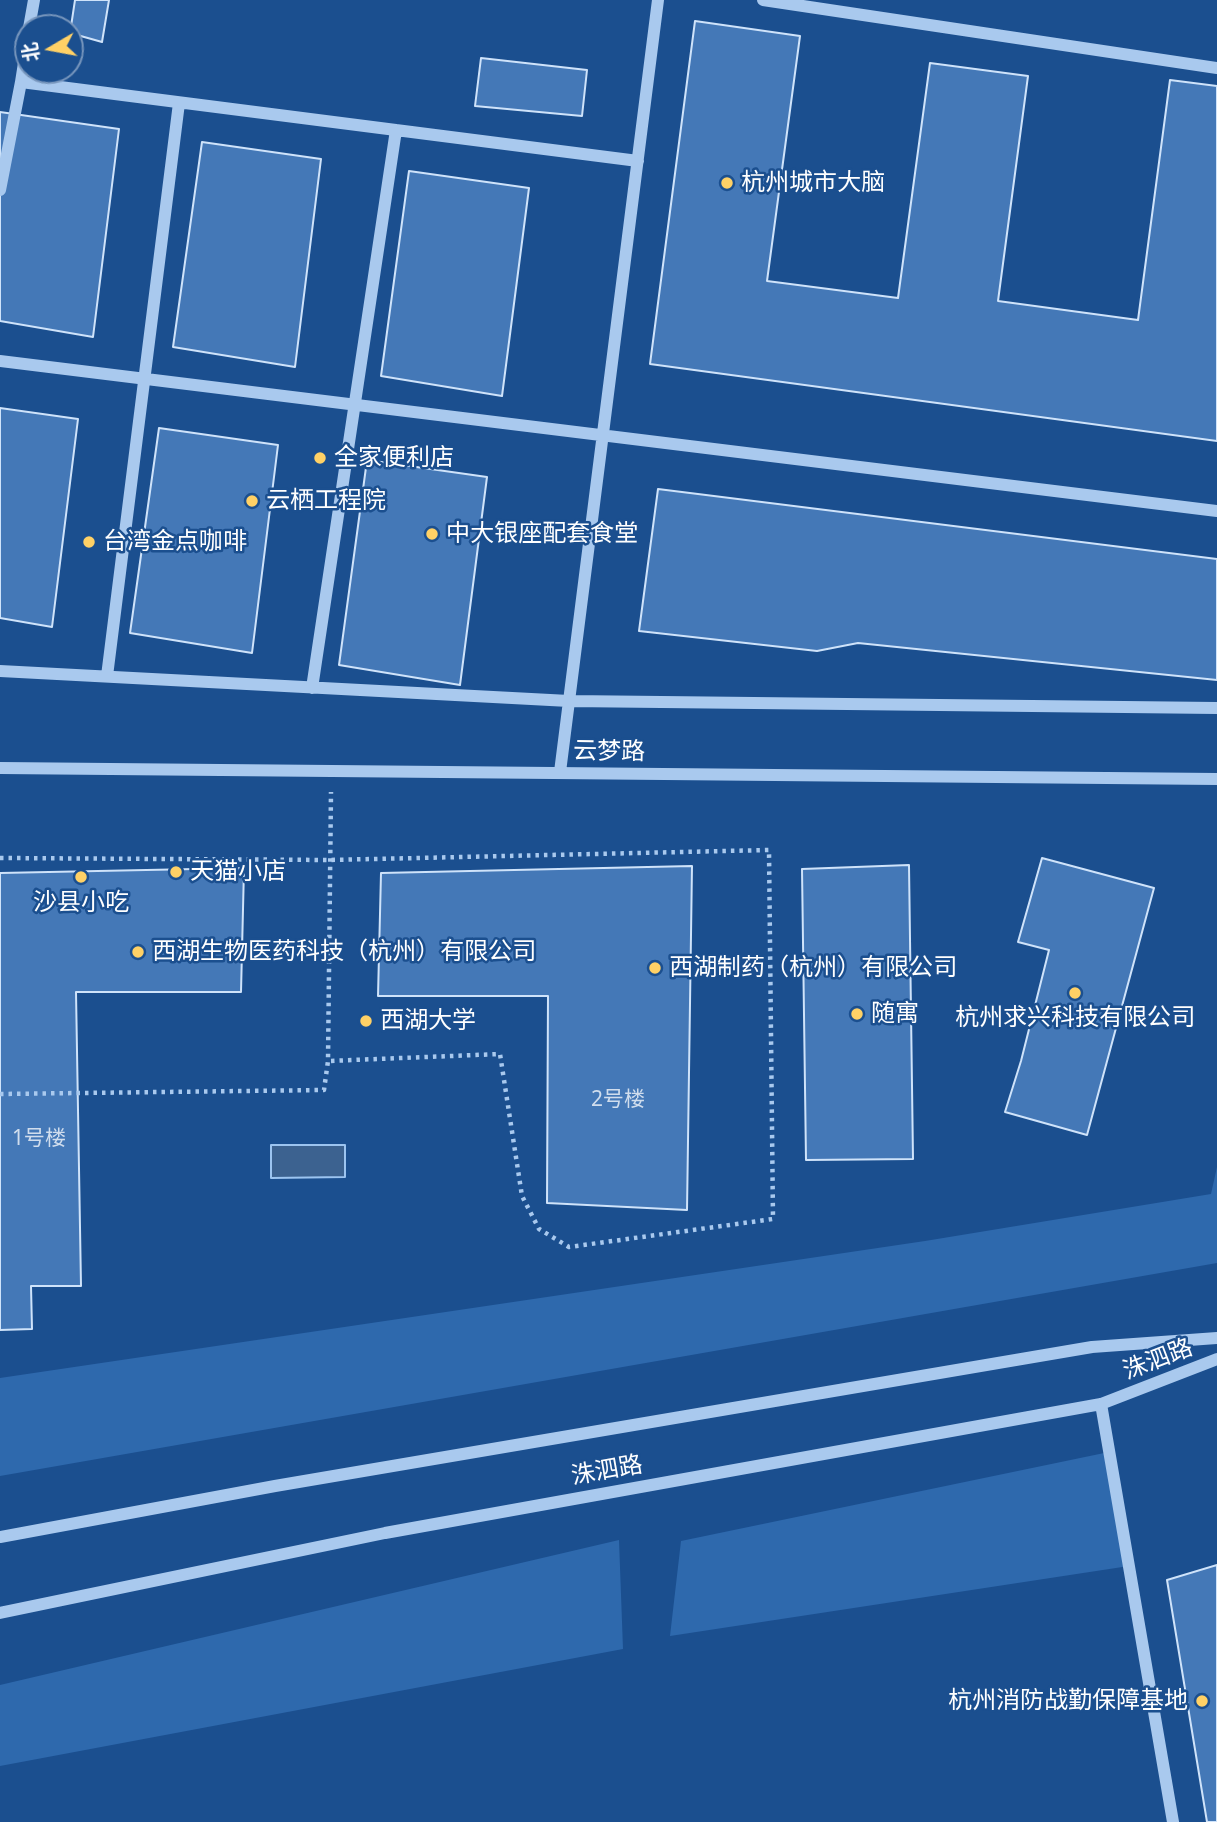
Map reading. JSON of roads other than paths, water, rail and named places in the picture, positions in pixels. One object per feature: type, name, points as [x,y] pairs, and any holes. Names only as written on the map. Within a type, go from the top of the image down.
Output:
[{"type":"street","points":[[560,772],[658,0]]},
{"type":"street","points":[[764,0],[1217,68]]},
{"type":"street","points":[[0,190],[21,84]]},
{"type":"street","points":[[36,84],[638,161]]},
{"type":"street","points":[[107,677],[180,103]]},
{"type":"street","points":[[312,688],[396,130]]},
{"type":"street","points":[[0,361],[1217,511]]},
{"type":"street","points":[[0,671],[569,701],[1217,708]]},
{"type":"street","name":"云梦路","points":[[0,768],[1217,779]]},
{"type":"street","name":"洙泗路","points":[[0,1537],[275,1486],[1093,1347],[1217,1338]]},
{"type":"street","name":"洙泗路","points":[[0,1613],[385,1533],[1101,1404],[1217,1359]]},
{"type":"street","points":[[1101,1404],[1173,1822]]},
{"type":"place","name":"杭州城市大脑","points":[[727,183]]},
{"type":"place","name":"全家便利店","points":[[320,458]]},
{"type":"place","name":"云栖工程院","points":[[252,501]]},
{"type":"place","name":"中大银座配套食堂","points":[[432,534]]},
{"type":"place","name":"台湾金点咖啡","points":[[89,542]]},
{"type":"place","name":"天猫小店","points":[[176,872]]},
{"type":"place","name":"沙县小吃","points":[[81,877]]},
{"type":"place","name":"西湖生物医药科技（杭州）有限公司","points":[[138,952]]},
{"type":"place","name":"西湖制药（杭州）有限公司","points":[[655,968]]},
{"type":"place","name":"杭州求兴科技有限公司","points":[[1075,993]]},
{"type":"place","name":"随寓","points":[[857,1014]]},
{"type":"place","name":"西湖大学","points":[[366,1021]]},
{"type":"place","name":"杭州消防战勤保障基地","points":[[1202,1701]]}]
